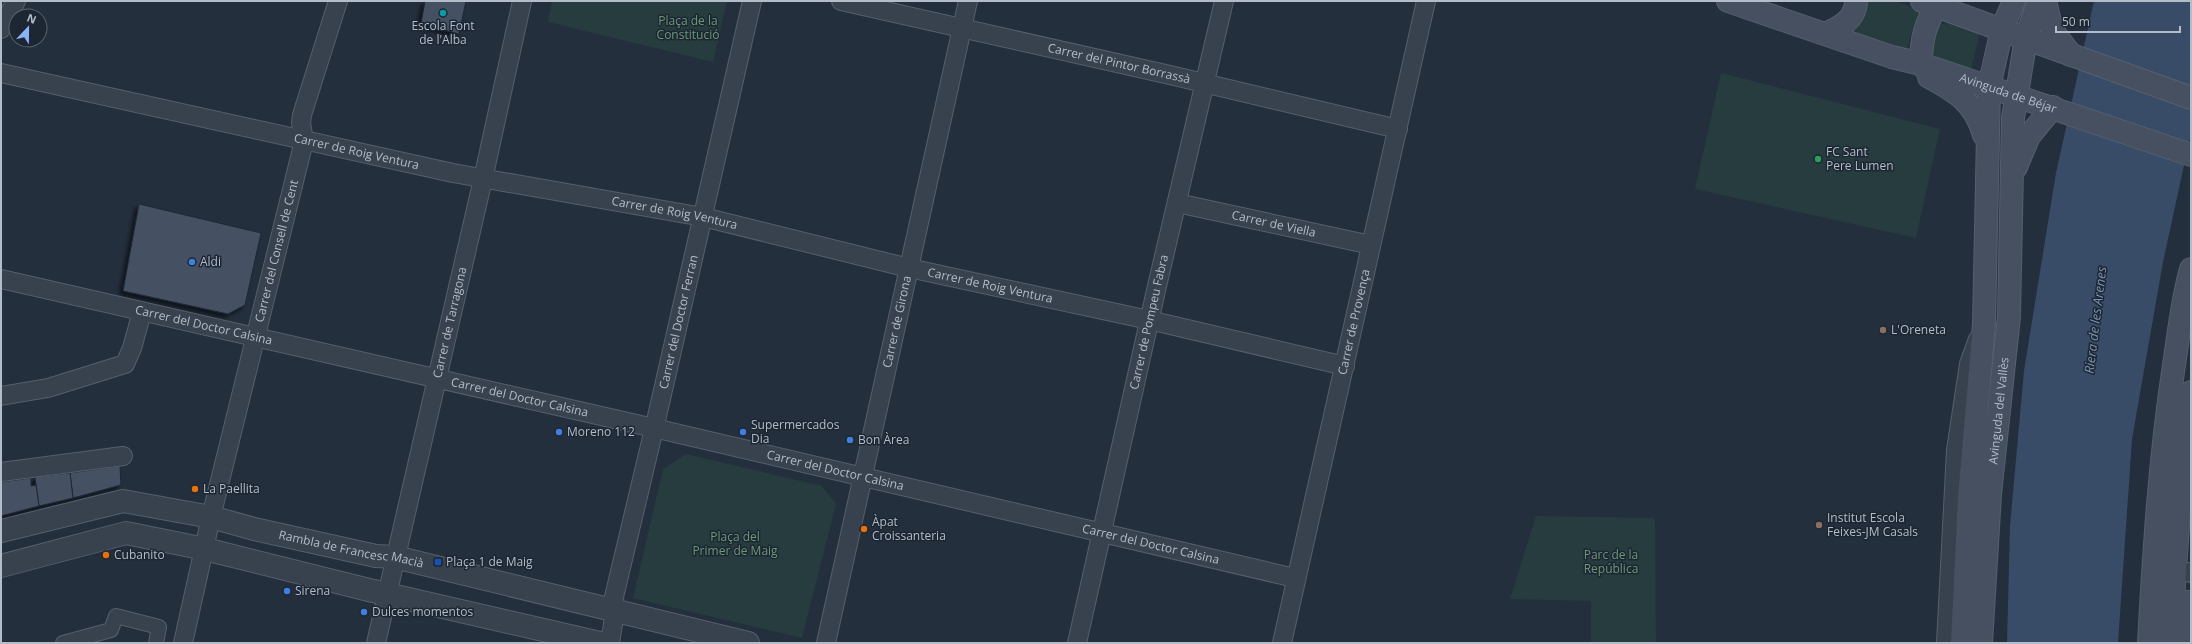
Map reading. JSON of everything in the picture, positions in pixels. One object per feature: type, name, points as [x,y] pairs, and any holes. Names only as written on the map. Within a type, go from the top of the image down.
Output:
[{"type":"main road","name":"Avinguda de Béjar","points":[[1728,1],[1892,58],[1921,64],[2053,107],[2191,155]]},
{"type":"main road","points":[[1825,34],[1838,29],[1847,22],[1856,10],[1856,1]]},
{"type":"main road","name":"Avinguda del Vallès","points":[[1962,643],[1969,498],[1984,324],[1989,87],[2002,29],[2014,1]]},
{"type":"main road","name":"Avinguda del Vallès","points":[[1981,643],[1990,494],[2009,316],[2015,95],[2026,38],[2038,1]]},
{"type":"main road","points":[[2045,1],[2052,30],[2072,56]]},
{"type":"main road","points":[[1936,81],[1921,64],[1921,40],[1933,3],[2072,56],[2191,98]]},
{"type":"main road","name":"Avinguda del Vallès","points":[[1892,58],[1936,81],[1970,104],[1980,119],[1987,146]]},
{"type":"main road","name":"Avinguda del Vallès","points":[[2012,178],[2029,136],[2053,107]]},
{"type":"main road","points":[[2149,643],[2162,457],[2174,363],[2191,269]]},
{"type":"main road","points":[[2170,643],[2180,496],[2191,392]]},
{"type":"main road","points":[[2186,643],[2191,521]]},
{"type":"street","points":[[1,29],[16,1]]},
{"type":"street","name":"Carrer del Consell de Cent","points":[[183,643],[211,517],[304,142],[301,123],[302,115],[338,1]]},
{"type":"street","name":"Carrer de Tarragona","points":[[376,643],[483,179],[522,1]]},
{"type":"street","name":"Carrer del Doctor Ferran","points":[[610,643],[615,611],[614,597],[752,1]]},
{"type":"street","name":"Carrer del Pintor Borrassà","points":[[840,1],[1206,83],[1398,129]]},
{"type":"street","name":"Carrer de Girona","points":[[826,643],[968,1]]},
{"type":"street","name":"Carrer de Pompeu Fabra","points":[[1077,643],[1224,1]]},
{"type":"street","name":"Carrer de Provença","points":[[1282,643],[1295,578],[1345,366],[1426,1]]},
{"type":"street","name":"Carrer de Roig Ventura","points":[[1,73],[304,142],[483,179],[703,217],[909,268],[1150,320],[1345,366]]},
{"type":"street","name":"Carrer de Viella","points":[[1177,203],[1371,245]]},
{"type":"street","name":"Carrer del Doctor Calsina","points":[[1,279],[437,380],[654,428],[862,478],[1295,578]]},
{"type":"street","points":[[1,396],[48,388],[125,364],[132,348],[142,312]]},
{"type":"street","name":"Avinguda del Vallès","points":[[1946,643],[1956,450],[1969,364],[1984,324]]},
{"type":"street","points":[[1,472],[123,456]]},
{"type":"street","name":"Rambla de Francesc Macià","points":[[1,531],[123,501],[211,517],[254,529],[376,556],[395,558],[748,643]]},
{"type":"street","points":[[1,566],[126,533],[205,549],[387,594],[600,643]]},
{"type":"street","points":[[63,643],[111,630],[116,616],[159,627],[156,643]]},
{"type":"green space","name":"Plaça de la Constitució","points":[[552,1],[727,1],[713,62],[548,22]]},
{"type":"green space","points":[[1864,1],[1896,1],[1922,11],[1914,25],[1907,49],[1848,30]]},
{"type":"green space","points":[[1947,22],[1980,32],[1971,70],[1940,62],[1931,50],[1936,27]]},
{"type":"green space","name":"FC Sant Pere Lumen","points":[[1721,73],[1940,129],[1916,238],[1695,189]]},
{"type":"green space","name":"Plaça del Primer de Maig","points":[[686,454],[822,486],[836,504],[802,638],[633,598],[663,469]]},
{"type":"green space","name":"Parc de la República","points":[[1536,516],[1655,518],[1656,643],[1591,643],[1591,601],[1510,599]]},
{"type":"water","name":"Riera de les Arenes","points":[[2094,1],[2191,1],[2191,133],[2163,262],[2132,439],[2118,643],[2007,643],[2010,526],[2024,371],[2056,173]]},
{"type":"building","name":"Escola Font de l'Alba","points":[[425,1],[466,1],[459,34],[421,24]]},
{"type":"building","name":"Aldi","points":[[139,204],[261,233],[245,305],[228,314],[123,291]]},
{"type":"building","points":[[120,466],[121,485],[73,498],[70,473]]},
{"type":"building","points":[[70,473],[73,498],[39,506],[35,477]]},
{"type":"building","points":[[31,478],[31,486],[36,485],[39,506],[1,516],[1,482]]},
{"type":"place","name":"Escola Font de l'Alba","points":[[443,13]]},
{"type":"place","name":"FC Sant Pere Lumen","points":[[1818,159]]},
{"type":"place","name":"Aldi","points":[[192,262]]},
{"type":"place","name":"L'Oreneta","points":[[1883,330]]},
{"type":"place","name":"Moreno 112","points":[[559,432]]},
{"type":"place","name":"Supermercados Dia","points":[[743,432]]},
{"type":"place","name":"Bon Àrea","points":[[850,440]]},
{"type":"place","name":"La Paellita","points":[[195,489]]},
{"type":"place","name":"Institut Escola Feixes-JM Casals","points":[[1819,525]]},
{"type":"place","name":"Àpat Croissanteria","points":[[864,529]]},
{"type":"place","name":"Cubanito","points":[[106,555]]},
{"type":"place","name":"Plaça 1 de Maig","points":[[438,562]]},
{"type":"place","name":"Sirena","points":[[287,591]]},
{"type":"place","name":"Dulces momentos","points":[[364,612]]}]
